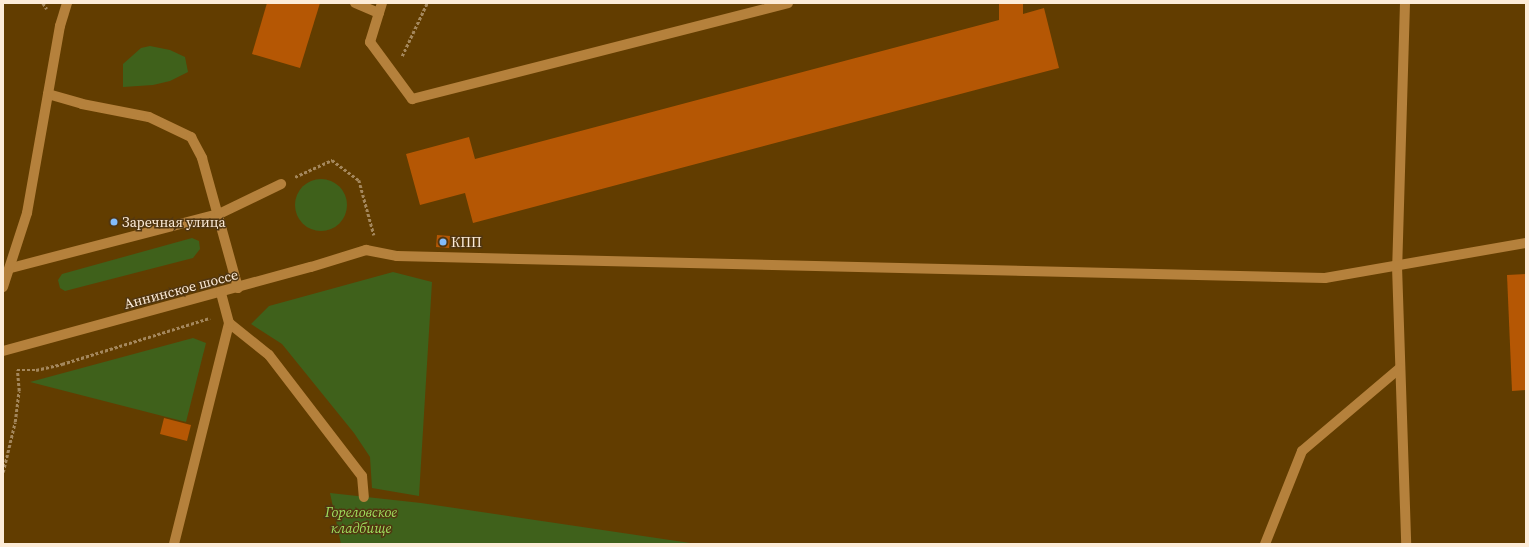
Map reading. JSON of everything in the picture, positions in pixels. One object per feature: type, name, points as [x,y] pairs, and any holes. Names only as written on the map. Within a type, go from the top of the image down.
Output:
[{"type":"street","points":[[3,288],[11,268],[27,213],[60,26],[67,3]]},
{"type":"street","points":[[355,3],[379,14]]},
{"type":"street","points":[[382,3],[370,42],[412,99],[788,3]]},
{"type":"street","points":[[1405,3],[1397,266],[1406,544]]},
{"type":"street","points":[[48,94],[82,104],[149,116],[191,137],[202,158],[219,214],[238,288]]},
{"type":"street","points":[[11,268],[219,214],[281,184]]},
{"type":"street","points":[[366,250],[397,256],[1325,278],[1526,243]]},
{"type":"street","name":"Аннинское шоссе","points":[[3,351],[238,288],[366,250]]},
{"type":"street","points":[[174,544],[229,323],[221,292]]},
{"type":"street","points":[[229,323],[274,361],[362,476],[364,497]]},
{"type":"street","points":[[1265,544],[1302,451],[1400,368]]},
{"type":"path","points":[[394,73],[427,3]]},
{"type":"path","points":[[281,184],[332,160],[359,180],[376,233],[366,250]]},
{"type":"path","points":[[3,472],[16,414],[19,391],[17,370],[36,370],[62,364],[226,313]]},
{"type":"green space","points":[[150,46],[170,50],[185,57],[188,72],[170,81],[153,85],[123,87],[123,64],[141,48]]},
{"type":"green space","points":[[316,179],[326,179],[336,183],[343,190],[347,200],[347,210],[343,220],[336,227],[326,231],[316,231],[306,227],[299,220],[295,210],[295,200],[299,190],[306,183]]},
{"type":"green space","points":[[192,238],[199,241],[200,249],[193,258],[65,291],[60,288],[58,280],[62,274]]},
{"type":"green space","points":[[393,272],[432,282],[419,496],[372,488],[370,457],[354,433],[282,344],[251,324],[269,306]]},
{"type":"green space","points":[[193,338],[206,343],[186,422],[30,382]]},
{"type":"green space","name":"Гореловское кладбище","points":[[330,493],[421,503],[697,544],[341,544]]},
{"type":"building","points":[[267,3],[320,3],[300,68],[252,54]]},
{"type":"building","points":[[999,3],[1023,3],[1023,14],[1044,8],[1059,68],[473,223],[465,193],[420,205],[406,154],[469,137],[475,159],[999,20]]},
{"type":"building","name":"КПП","points":[[437,235],[450,236],[449,248],[436,247]]},
{"type":"building","points":[[1526,274],[1526,390],[1512,391],[1507,275]]},
{"type":"building","points":[[164,418],[191,425],[187,441],[160,434]]},
{"type":"place","name":"Заречная улица","points":[[114,222]]},
{"type":"place","name":"КПП","points":[[443,242]]}]
